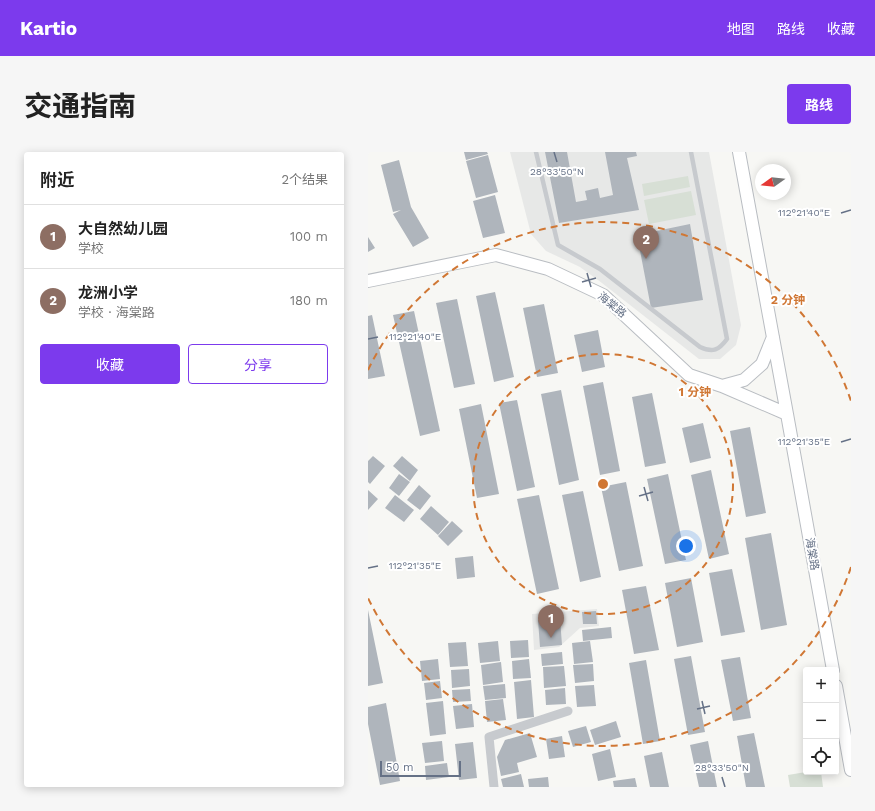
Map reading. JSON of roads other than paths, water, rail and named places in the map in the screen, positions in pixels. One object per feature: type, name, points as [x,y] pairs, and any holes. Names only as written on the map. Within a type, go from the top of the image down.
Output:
[{"type":"street","name":"海棠路","points":[[739,152],[788,414],[832,667]]},
{"type":"street","name":"海棠路","points":[[368,281],[496,255],[548,269],[603,295],[689,375],[722,386],[788,414]]},
{"type":"street","points":[[722,386],[744,380],[762,364],[773,337]]},
{"type":"street","points":[[839,703],[851,770]]},
{"type":"street","points":[[494,787],[489,737],[568,711]]},
{"type":"lane","points":[[536,152],[558,245],[600,269],[700,348],[709,351],[719,349],[727,339],[691,152]]},
{"type":"place","name":"龙洲小学","points":[[646,259]]},
{"type":"place","name":"大自然幼儿园","points":[[551,638]]}]
